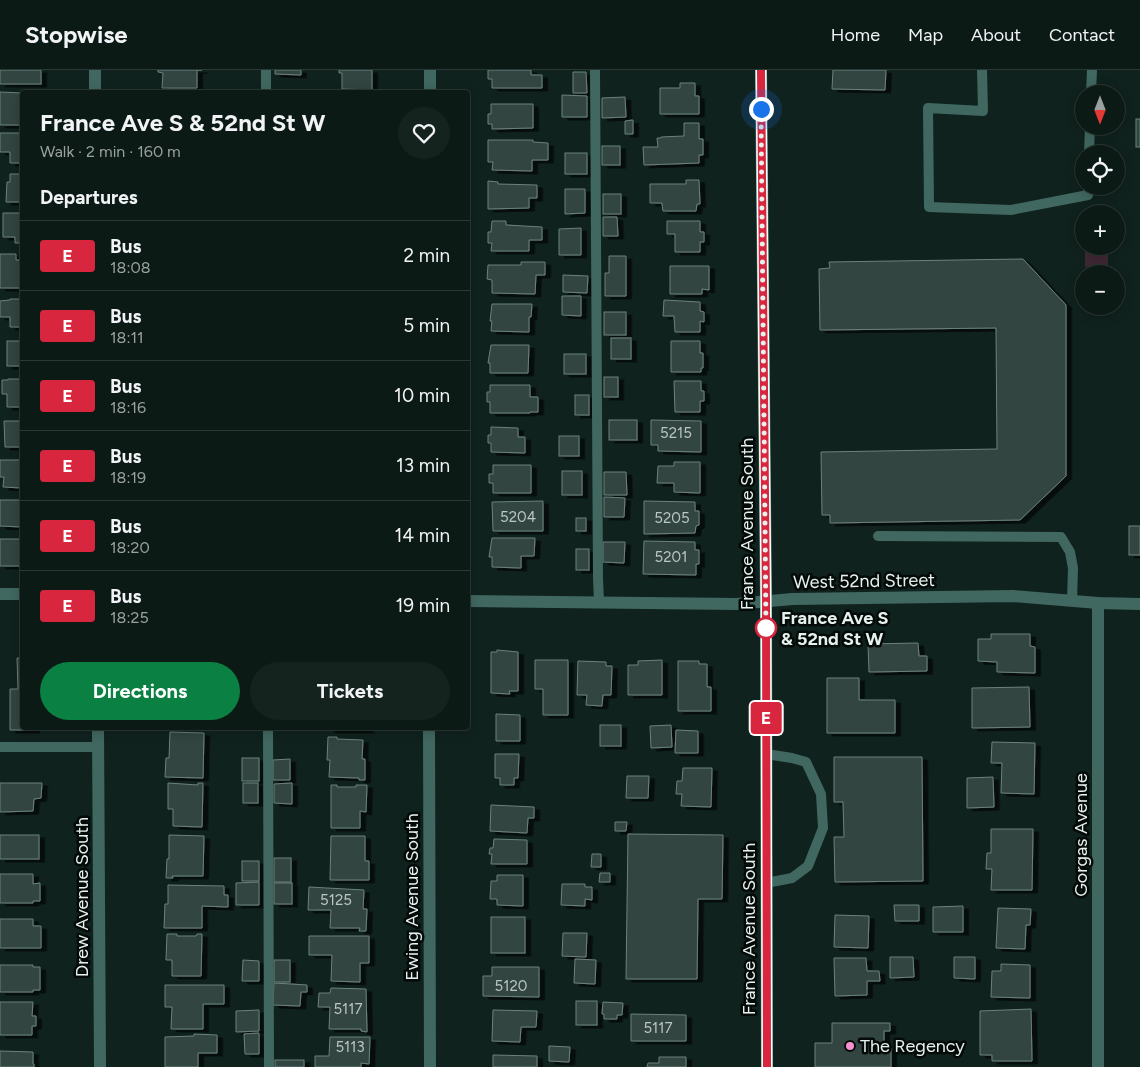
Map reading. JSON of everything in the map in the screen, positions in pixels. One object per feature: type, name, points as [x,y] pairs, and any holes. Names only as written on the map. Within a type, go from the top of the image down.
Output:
[{"type":"main road","name":"France Avenue South","points":[[761,70],[766,601],[767,1067]]},
{"type":"street","points":[[95,70],[95,90]]},
{"type":"street","points":[[430,70],[430,90]]},
{"type":"street","points":[[0,594],[20,594]]},
{"type":"street","name":"West 52nd Street","points":[[470,600],[737,604],[792,599],[1013,596],[1098,603],[1140,604]]},
{"type":"street","name":"Gorgas Avenue","points":[[1098,603],[1098,1067]]},
{"type":"street","name":"Drew Avenue South","points":[[98,730],[100,1067]]},
{"type":"street","name":"Ewing Avenue South","points":[[428,730],[430,1067]]},
{"type":"lane","points":[[266,70],[266,90]]},
{"type":"lane","points":[[595,70],[599,602]]},
{"type":"lane","points":[[982,70],[983,111],[928,108],[929,207],[1012,210],[1083,195]]},
{"type":"lane","points":[[1091,85],[1092,70]]},
{"type":"lane","points":[[878,536],[1061,537],[1070,552],[1073,568],[1072,601]]},
{"type":"lane","points":[[268,730],[269,1067]]},
{"type":"lane","points":[[0,747],[98,747]]},
{"type":"lane","points":[[766,754],[806,762],[821,794],[823,828],[808,866],[792,878],[766,883]]},
{"type":"shaded area","points":[[1085,255],[1108,255],[1108,265],[1085,265]]},
{"type":"building","points":[[0,70],[41,70],[41,84],[0,84]]},
{"type":"building","points":[[158,70],[197,70],[197,88],[162,88],[163,73],[158,72]]},
{"type":"building","points":[[275,70],[301,70],[301,75],[275,74]]},
{"type":"building","points":[[339,70],[372,70],[372,90],[342,89],[342,73],[339,73]]},
{"type":"building","points":[[488,70],[531,70],[531,75],[542,75],[542,88],[492,88],[492,79],[488,79]]},
{"type":"building","points":[[833,70],[886,70],[885,90],[832,89]]},
{"type":"building","points":[[573,72],[586,72],[587,93],[573,93]]},
{"type":"building","points":[[680,83],[695,83],[695,96],[699,96],[699,114],[660,114],[660,88],[680,88]]},
{"type":"building","points":[[0,92],[20,93],[20,125],[0,125]]},
{"type":"building","points":[[562,95],[587,96],[587,117],[562,117]]},
{"type":"building","points":[[625,97],[626,117],[602,118],[602,98]]},
{"type":"building","points":[[491,104],[533,104],[533,128],[492,129],[492,124],[488,124]]},
{"type":"building","points":[[1136,119],[1140,119],[1140,147],[1136,147]]},
{"type":"building","points":[[633,120],[633,134],[625,134],[625,121]]},
{"type":"building","points":[[684,123],[699,123],[699,139],[703,139],[703,155],[699,155],[699,163],[644,165],[643,147],[658,147],[657,138],[684,136]]},
{"type":"building","points":[[0,133],[20,133],[20,163],[10,163],[10,152],[0,152]]},
{"type":"building","points":[[488,140],[533,140],[533,142],[548,143],[548,160],[532,160],[532,171],[492,170],[493,162],[488,162]]},
{"type":"building","points":[[602,146],[620,146],[620,165],[602,165]]},
{"type":"building","points":[[565,153],[587,153],[587,174],[565,174]]},
{"type":"building","points":[[10,174],[20,174],[20,202],[6,202],[7,182],[10,182]]},
{"type":"building","points":[[686,180],[699,180],[700,204],[697,204],[696,211],[663,211],[662,203],[650,203],[650,184],[686,184]]},
{"type":"building","points":[[488,181],[498,182],[498,184],[537,185],[537,198],[529,198],[529,208],[488,209]]},
{"type":"building","points":[[565,189],[585,189],[585,213],[565,214]]},
{"type":"building","points":[[603,194],[621,194],[621,214],[603,214]]},
{"type":"building","points":[[3,213],[20,213],[20,243],[15,243],[15,237],[3,237]]},
{"type":"building","points":[[603,217],[617,217],[618,236],[603,236]]},
{"type":"building","points":[[492,221],[506,221],[506,225],[542,227],[542,240],[529,240],[529,251],[491,251],[492,243],[488,243],[488,232],[491,232]]},
{"type":"building","points":[[667,221],[700,221],[700,232],[704,232],[704,242],[700,242],[700,252],[675,252],[675,234],[667,234]]},
{"type":"building","points":[[581,228],[581,255],[559,255],[559,229]]},
{"type":"building","points":[[0,254],[16,254],[16,260],[20,260],[20,288],[0,288]]},
{"type":"building","points":[[609,256],[626,256],[626,296],[605,296],[605,273],[609,273]]},
{"type":"building","points":[[1023,259],[1066,305],[1066,476],[1020,520],[830,523],[830,515],[822,515],[821,452],[997,449],[996,328],[820,330],[819,269],[830,268],[829,262]]},
{"type":"building","points":[[521,262],[545,262],[545,275],[536,275],[535,294],[492,293],[492,280],[487,279],[488,265],[521,265]]},
{"type":"building","points":[[670,266],[709,266],[709,290],[702,289],[702,294],[670,294]]},
{"type":"building","points":[[563,275],[588,276],[587,293],[563,292]]},
{"type":"building","points":[[562,296],[581,296],[581,316],[562,315]]},
{"type":"building","points":[[20,299],[20,327],[10,327],[10,317],[0,317],[0,301]]},
{"type":"building","points":[[664,300],[700,302],[700,311],[704,312],[704,322],[700,321],[700,332],[675,332],[674,316],[663,316]]},
{"type":"building","points":[[492,304],[532,304],[531,317],[529,317],[529,332],[491,331]]},
{"type":"building","points":[[604,312],[626,312],[626,335],[604,335]]},
{"type":"building","points":[[611,338],[631,338],[631,359],[611,359]]},
{"type":"building","points":[[7,341],[20,341],[20,366],[7,366]]},
{"type":"building","points":[[671,341],[700,341],[700,353],[703,353],[703,368],[701,368],[701,372],[671,372]]},
{"type":"building","points":[[491,345],[529,345],[528,373],[490,373],[490,363],[488,363]]},
{"type":"building","points":[[564,354],[586,354],[586,374],[564,374]]},
{"type":"building","points":[[604,377],[618,377],[618,397],[604,397]]},
{"type":"building","points":[[20,379],[20,407],[7,407],[7,394],[2,394],[2,380]]},
{"type":"building","points":[[674,381],[701,381],[704,401],[700,401],[700,412],[675,412]]},
{"type":"building","points":[[490,385],[530,385],[530,397],[538,397],[538,412],[490,413],[490,402],[487,402],[487,392],[490,392]]},
{"type":"building","points":[[575,395],[589,395],[589,415],[575,415]]},
{"type":"building","points":[[609,420],[637,420],[637,440],[609,440]]},
{"type":"building","points":[[651,420],[701,421],[701,452],[658,451],[658,445],[651,445]]},
{"type":"building","points":[[4,421],[20,421],[20,447],[5,447]]},
{"type":"building","points":[[491,427],[518,428],[518,437],[525,437],[525,453],[491,452],[491,443],[488,443],[488,435],[491,435]]},
{"type":"building","points":[[559,436],[579,436],[579,456],[559,456]]},
{"type":"building","points":[[0,460],[20,460],[20,488],[3,487],[4,477],[0,477]]},
{"type":"building","points":[[674,462],[700,462],[700,493],[674,492],[674,483],[657,483],[658,466],[674,466]]},
{"type":"building","points":[[493,465],[531,465],[531,493],[493,493],[493,483],[489,483],[489,474],[493,474]]},
{"type":"building","points":[[562,471],[582,471],[582,495],[562,495]]},
{"type":"building","points":[[604,472],[626,472],[627,495],[604,495]]},
{"type":"building","points":[[604,497],[625,498],[624,517],[604,517]]},
{"type":"building","points":[[0,500],[20,500],[20,527],[0,526]]},
{"type":"building","points":[[543,501],[543,531],[493,531],[492,502]]},
{"type":"building","points":[[644,501],[695,502],[695,511],[699,511],[699,525],[696,526],[695,533],[644,534]]},
{"type":"building","points":[[576,518],[586,518],[586,531],[576,531]]},
{"type":"building","points":[[1129,526],[1140,526],[1140,555],[1129,555]]},
{"type":"building","points":[[492,538],[535,538],[534,556],[521,556],[521,568],[492,567],[492,557],[489,557]]},
{"type":"building","points":[[0,539],[20,539],[20,566],[0,566]]},
{"type":"building","points":[[644,541],[695,542],[695,550],[699,550],[699,564],[696,564],[696,575],[643,574]]},
{"type":"building","points":[[603,542],[625,542],[624,563],[603,562]]},
{"type":"building","points":[[576,549],[589,549],[589,570],[576,570]]},
{"type":"building","points":[[991,634],[1030,634],[1030,646],[1035,647],[1035,673],[997,672],[997,662],[978,661],[978,639],[991,639]]},
{"type":"building","points":[[918,643],[919,656],[927,656],[927,671],[869,672],[868,644]]},
{"type":"building","points":[[497,650],[518,652],[518,691],[509,691],[510,694],[491,693],[491,652],[497,652]]},
{"type":"building","points":[[17,658],[20,658],[20,730],[10,730],[10,689],[18,689]]},
{"type":"building","points":[[535,660],[568,660],[568,715],[543,715],[543,689],[535,689]]},
{"type":"building","points":[[662,660],[662,695],[628,695],[628,665],[638,665],[638,661]]},
{"type":"building","points":[[578,661],[606,662],[606,666],[612,666],[611,695],[603,695],[602,706],[586,705],[587,695],[577,695]]},
{"type":"building","points":[[678,661],[699,661],[699,664],[707,664],[707,687],[711,687],[711,711],[678,711]]},
{"type":"building","points":[[827,678],[859,678],[859,700],[895,700],[895,733],[827,733]]},
{"type":"building","points":[[1029,687],[1030,727],[972,728],[972,688]]},
{"type":"building","points":[[496,714],[520,715],[520,741],[496,741]]},
{"type":"building","points":[[600,725],[621,725],[621,746],[600,746]]},
{"type":"building","points":[[671,725],[672,747],[651,748],[650,726]]},
{"type":"building","points":[[676,730],[698,731],[698,753],[675,753]]},
{"type":"building","points":[[170,732],[204,733],[203,778],[165,777],[166,758],[169,758]]},
{"type":"building","points":[[328,737],[363,740],[362,759],[365,759],[365,780],[329,777],[330,760],[327,760]]},
{"type":"building","points":[[992,742],[1035,743],[1034,794],[1001,793],[1002,763],[991,763]]},
{"type":"building","points":[[495,754],[519,754],[518,778],[514,778],[514,785],[500,785],[500,778],[495,778]]},
{"type":"building","points":[[834,757],[922,757],[923,881],[835,882],[834,837],[844,837],[843,802],[834,802]]},
{"type":"building","points":[[242,758],[259,758],[259,781],[242,781]]},
{"type":"building","points":[[290,759],[290,780],[273,780],[273,760]]},
{"type":"building","points":[[683,768],[712,768],[711,807],[681,806],[682,794],[676,794],[677,781],[682,781]]},
{"type":"building","points":[[627,776],[649,776],[648,798],[626,798]]},
{"type":"building","points":[[993,777],[994,807],[967,808],[967,778]]},
{"type":"building","points":[[0,783],[42,783],[41,798],[34,799],[33,811],[0,812]]},
{"type":"building","points":[[168,783],[198,785],[198,783],[203,783],[202,827],[173,826],[173,809],[168,809]]},
{"type":"building","points":[[243,783],[258,783],[258,803],[243,803]]},
{"type":"building","points":[[292,783],[292,804],[274,803],[274,784]]},
{"type":"building","points":[[331,785],[337,785],[337,787],[356,787],[356,785],[367,785],[366,812],[360,811],[360,828],[331,828]]},
{"type":"building","points":[[491,805],[534,807],[534,818],[528,818],[527,833],[490,831]]},
{"type":"building","points":[[615,822],[627,822],[626,831],[615,831]]},
{"type":"building","points":[[991,829],[1033,829],[1032,890],[991,890],[992,869],[986,869],[987,853],[991,853]]},
{"type":"building","points":[[628,834],[723,835],[722,899],[698,899],[697,979],[626,979]]},
{"type":"building","points":[[0,835],[39,835],[39,859],[0,859]]},
{"type":"building","points":[[169,835],[204,836],[203,876],[172,876],[173,878],[166,878],[167,859],[169,859]]},
{"type":"building","points":[[331,836],[365,836],[365,861],[369,861],[369,880],[330,880]]},
{"type":"building","points":[[494,839],[527,840],[527,864],[491,864],[492,854],[489,854],[490,848],[493,848]]},
{"type":"building","points":[[592,854],[601,854],[601,867],[591,867]]},
{"type":"building","points":[[274,858],[291,858],[291,882],[274,882]]},
{"type":"building","points":[[242,861],[259,861],[259,881],[242,881]]},
{"type":"building","points":[[600,873],[610,873],[610,882],[599,882]]},
{"type":"building","points":[[0,874],[33,874],[33,884],[40,883],[40,901],[33,901],[33,903],[0,903]]},
{"type":"building","points":[[497,875],[523,875],[523,906],[497,905],[497,899],[490,899],[491,881],[497,881]]},
{"type":"building","points":[[259,882],[259,905],[236,905],[236,883]]},
{"type":"building","points":[[274,883],[292,883],[292,904],[274,904]]},
{"type":"building","points":[[562,884],[585,884],[585,887],[592,887],[592,900],[585,899],[585,906],[561,905]]},
{"type":"building","points":[[168,885],[224,886],[224,895],[228,895],[228,907],[202,906],[202,928],[164,928],[165,904],[168,904]]},
{"type":"building","points":[[309,887],[364,890],[363,909],[367,909],[366,931],[359,931],[360,928],[330,928],[331,910],[308,910]]},
{"type":"building","points":[[894,905],[919,905],[919,921],[895,921]]},
{"type":"building","points":[[963,906],[963,932],[933,932],[933,907]]},
{"type":"building","points":[[998,908],[1031,909],[1030,925],[1026,925],[1025,949],[996,948]]},
{"type":"building","points":[[835,915],[869,916],[868,948],[834,947]]},
{"type":"building","points":[[491,917],[525,917],[525,953],[491,953]]},
{"type":"building","points":[[0,919],[33,919],[33,926],[41,926],[41,948],[0,948]]},
{"type":"building","points":[[563,933],[587,933],[586,957],[562,956]]},
{"type":"building","points":[[167,934],[196,936],[197,934],[202,934],[201,976],[172,976],[172,960],[166,960]]},
{"type":"building","points":[[309,936],[369,936],[369,963],[360,963],[360,982],[331,981],[332,955],[309,955]]},
{"type":"building","points":[[890,957],[913,957],[914,977],[890,978]]},
{"type":"building","points":[[954,957],[975,957],[975,979],[954,978]]},
{"type":"building","points":[[834,958],[866,958],[867,971],[879,971],[880,981],[867,981],[867,995],[835,996]]},
{"type":"building","points":[[575,959],[596,960],[595,984],[574,983]]},
{"type":"building","points":[[243,960],[259,961],[259,981],[242,981]]},
{"type":"building","points":[[274,960],[290,960],[290,982],[274,982]]},
{"type":"building","points":[[1001,964],[1030,965],[1030,998],[991,997],[992,971],[1001,971]]},
{"type":"building","points":[[0,965],[33,965],[33,967],[40,967],[40,990],[33,990],[33,992],[0,992]]},
{"type":"building","points":[[492,967],[539,967],[539,997],[483,996],[483,976],[492,976]]},
{"type":"building","points":[[274,983],[307,985],[307,992],[301,992],[300,1006],[273,1005]]},
{"type":"building","points":[[165,985],[224,985],[224,1004],[203,1004],[203,1029],[171,1029],[172,1007],[165,1007]]},
{"type":"building","points":[[331,988],[366,989],[367,1032],[361,1031],[361,1029],[329,1029],[330,1007],[318,1007],[319,993],[330,993]]},
{"type":"building","points":[[576,1001],[597,1001],[597,1025],[576,1025]]},
{"type":"building","points":[[0,1002],[33,1002],[32,1016],[36,1016],[36,1026],[32,1026],[32,1035],[0,1035]]},
{"type":"building","points":[[603,1002],[623,1003],[622,1015],[617,1015],[617,1019],[604,1019],[604,1014],[602,1014]]},
{"type":"building","points":[[1031,1009],[1032,1061],[992,1061],[992,1055],[980,1055],[980,1011]]},
{"type":"building","points":[[259,1010],[259,1031],[236,1032],[236,1011]]},
{"type":"building","points":[[493,1010],[537,1011],[536,1027],[521,1027],[520,1042],[492,1041]]},
{"type":"building","points":[[631,1014],[686,1015],[686,1041],[631,1041]]},
{"type":"building","name":"The Regency","points":[[832,1023],[890,1023],[890,1031],[884,1031],[884,1048],[891,1048],[891,1067],[815,1067],[815,1043],[832,1043]]},
{"type":"building","points":[[259,1033],[259,1054],[245,1054],[244,1034]]},
{"type":"building","points":[[194,1034],[217,1035],[217,1053],[198,1053],[198,1067],[165,1067],[165,1037],[194,1036]]},
{"type":"building","points":[[330,1037],[370,1037],[369,1064],[361,1063],[361,1067],[315,1067],[315,1056],[329,1056]]},
{"type":"building","points":[[549,1046],[570,1047],[569,1062],[549,1061]]},
{"type":"building","points":[[0,1051],[33,1052],[34,1067],[0,1067]]},
{"type":"building","points":[[493,1055],[537,1056],[537,1067],[493,1067]]},
{"type":"building","points":[[659,1057],[686,1057],[686,1067],[647,1067],[648,1063],[659,1063]]},
{"type":"building","points":[[275,1060],[304,1060],[304,1067],[275,1067]]},
{"type":"bus line","name":"E","points":[[761,70],[766,601],[767,1067]]},
{"type":"place","name":"France Ave S & 52nd St W","points":[[766,628]]},
{"type":"place","name":"The Regency","points":[[850,1046]]},
{"type":"route","points":[[761,109],[766,628]]}]
